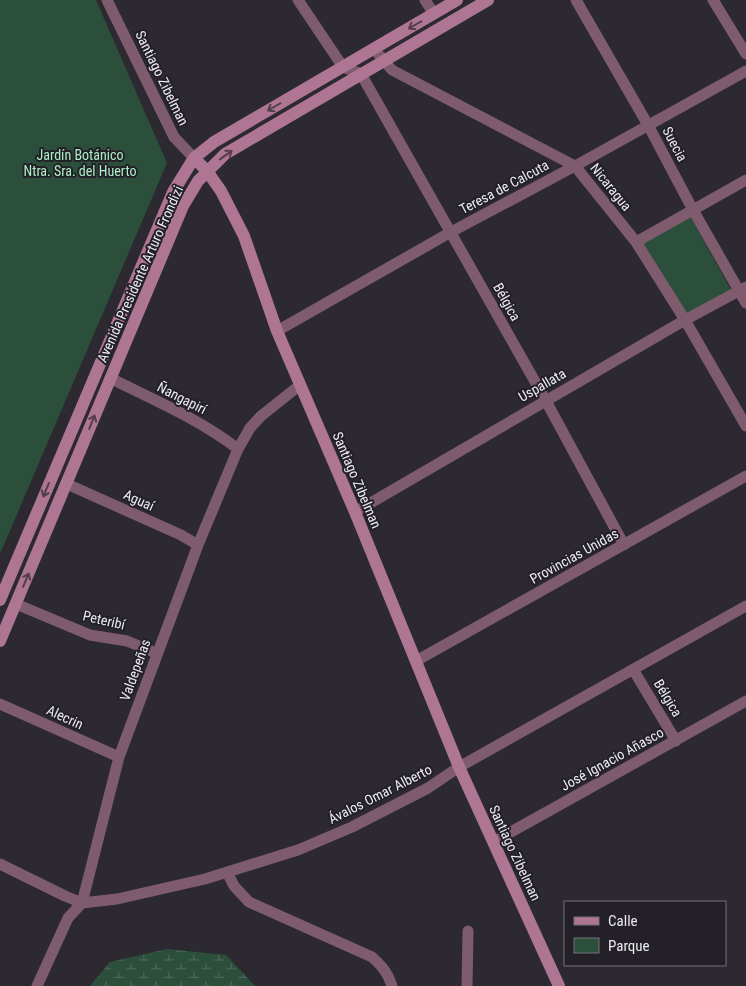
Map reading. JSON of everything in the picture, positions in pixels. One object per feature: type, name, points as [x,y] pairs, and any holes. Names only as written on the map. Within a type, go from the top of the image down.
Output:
[{"type":"main road","name":"Avenida Presidente Arturo Frondizi","points":[[0,600],[173,192],[194,158],[214,142],[457,0]]},
{"type":"main road","name":"Avenida Presidente Arturo Frondizi","points":[[0,641],[183,206],[198,182],[225,154],[488,0]]},
{"type":"main road","name":"Santiago Zibelman","points":[[194,158],[207,171],[221,191],[244,236],[277,331],[355,512],[459,767],[559,986]]},
{"type":"main road","points":[[58,460],[74,468]]},
{"type":"street","name":"Santiago Zibelman","points":[[107,0],[174,137],[194,158]]},
{"type":"street","points":[[298,0],[343,67],[361,74]]},
{"type":"street","points":[[424,0],[434,14]]},
{"type":"street","name":"Suecia","points":[[576,0],[648,125],[693,210],[743,289],[746,303]]},
{"type":"street","points":[[713,0],[746,54]]},
{"type":"street","name":"Nicaragua","points":[[374,49],[392,70],[575,166],[636,242],[685,320],[746,426]]},
{"type":"street","name":"Teresa de Calcuta","points":[[277,331],[451,232],[575,166],[746,70]]},
{"type":"street","name":"Bélgica","points":[[361,74],[546,401],[624,545]]},
{"type":"street","points":[[636,242],[746,180]]},
{"type":"street","name":"Uspallata","points":[[355,512],[685,320],[743,289]]},
{"type":"street","name":"Ñangapirí","points":[[110,378],[178,411],[219,434],[238,449]]},
{"type":"street","name":"Valdepeñas","points":[[36,986],[68,918],[82,903],[118,757],[198,545],[238,449],[250,428],[261,416],[300,385]]},
{"type":"street","name":"Provincias Unidas","points":[[416,660],[746,476]]},
{"type":"street","name":"Aguaí","points":[[67,484],[181,535],[198,545]]},
{"type":"street","name":"Peteribí","points":[[16,604],[90,635],[127,640],[156,653]]},
{"type":"street","name":"Ávalos Omar Alberto","points":[[82,903],[117,898],[227,872],[298,850],[352,827],[428,788],[459,767],[746,606]]},
{"type":"street","name":"Bélgica","points":[[634,670],[676,741]]},
{"type":"street","name":"José Ignacio Añasco","points":[[493,842],[746,701]]},
{"type":"street","name":"Alecrin","points":[[0,704],[118,757]]},
{"type":"street","points":[[0,864],[82,903]]},
{"type":"street","points":[[227,872],[234,886],[249,902],[372,957],[388,975],[392,986]]},
{"type":"street","points":[[467,986],[468,931]]},
{"type":"green space","name":"Jardín Botánico Ntra. Sra. del Huerto","points":[[0,0],[96,0],[167,163],[0,554]]},
{"type":"green space","points":[[690,216],[731,290],[687,315],[642,244]]},
{"type":"green space","points":[[167,949],[226,955],[255,986],[90,986],[110,962]]}]
